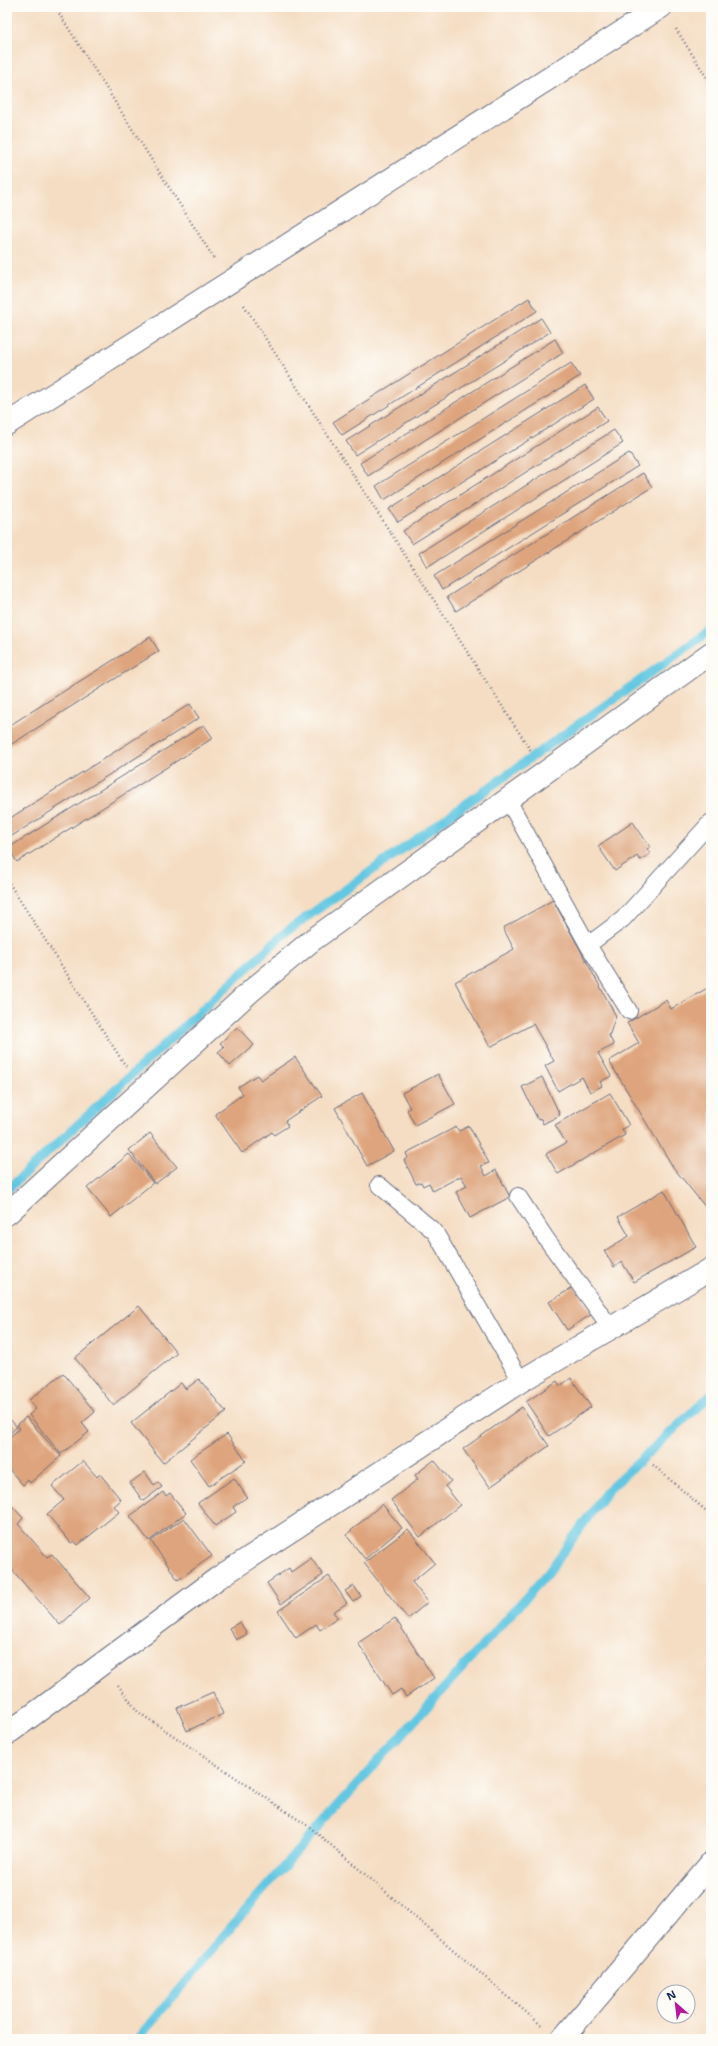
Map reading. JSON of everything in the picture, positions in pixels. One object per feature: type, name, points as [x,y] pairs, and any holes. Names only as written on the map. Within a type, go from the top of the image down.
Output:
[{"type":"street","points":[[7,424],[661,7]]},
{"type":"street","points":[[7,1214],[252,990],[311,941],[711,653]]},
{"type":"street","points":[[11,1724],[102,1664],[218,1578],[522,1381],[711,1269]]},
{"type":"street","points":[[554,2034],[711,1863]]},
{"type":"lane","points":[[508,800],[588,945],[629,1011]]},
{"type":"lane","points":[[588,945],[623,918],[711,822]]},
{"type":"lane","points":[[379,1184],[435,1232],[522,1381]]},
{"type":"lane","points":[[518,1196],[545,1237],[611,1328]]},
{"type":"path","points":[[55,7],[229,282],[544,772]]},
{"type":"path","points":[[674,26],[711,84]]},
{"type":"path","points":[[7,880],[123,1062],[147,1086]]},
{"type":"path","points":[[653,1465],[711,1515]]},
{"type":"path","points":[[102,1664],[138,1712],[311,1828],[554,2034]]},
{"type":"building","points":[[529,298],[537,311],[342,435],[333,422]]},
{"type":"building","points":[[541,318],[550,332],[355,455],[346,441]]},
{"type":"building","points":[[555,339],[563,353],[368,476],[360,463]]},
{"type":"building","points":[[571,363],[580,376],[384,500],[376,486]]},
{"type":"building","points":[[585,385],[594,399],[398,522],[389,509]]},
{"type":"building","points":[[598,407],[607,421],[412,544],[403,531]]},
{"type":"building","points":[[614,430],[623,443],[427,567],[419,553]]},
{"type":"building","points":[[629,453],[638,466],[442,590],[434,576]]},
{"type":"building","points":[[643,473],[652,487],[456,611],[447,597]]},
{"type":"building","points":[[150,637],[159,651],[7,747],[7,727]]},
{"type":"building","points":[[190,704],[199,718],[7,839],[7,820]]},
{"type":"building","points":[[204,725],[213,738],[17,862],[8,848]]},
{"type":"building","points":[[633,822],[650,847],[647,849],[650,854],[640,860],[637,856],[615,871],[598,846]]},
{"type":"building","points":[[553,900],[616,1016],[609,1036],[614,1045],[598,1053],[611,1076],[600,1082],[602,1086],[590,1092],[582,1077],[558,1091],[545,1066],[554,1061],[533,1024],[490,1047],[455,982],[514,949],[503,928]]},
{"type":"building","points":[[711,986],[711,1214],[673,1167],[609,1061],[639,1043],[627,1023],[666,1000],[671,1009]]},
{"type":"building","points":[[237,1027],[254,1045],[230,1066],[218,1052],[224,1047],[220,1043]]},
{"type":"building","points":[[295,1057],[322,1096],[285,1121],[288,1126],[274,1135],[272,1132],[242,1153],[215,1114],[243,1094],[238,1087],[257,1075],[261,1080]]},
{"type":"building","points":[[438,1074],[455,1104],[415,1125],[407,1110],[410,1108],[402,1093]]},
{"type":"building","points":[[542,1077],[560,1115],[543,1124],[541,1119],[538,1120],[522,1087]]},
{"type":"building","points":[[362,1093],[394,1151],[367,1166],[335,1108]]},
{"type":"building","points":[[610,1093],[629,1125],[622,1129],[625,1135],[558,1174],[546,1154],[566,1143],[555,1125]]},
{"type":"building","points":[[469,1126],[489,1163],[481,1166],[486,1176],[496,1170],[510,1197],[470,1218],[456,1192],[467,1186],[461,1176],[433,1191],[429,1183],[423,1186],[421,1182],[416,1184],[404,1160],[408,1158],[406,1153],[456,1127],[459,1131]]},
{"type":"building","points":[[150,1133],[177,1167],[155,1184],[129,1150]]},
{"type":"building","points":[[129,1154],[153,1183],[111,1217],[87,1188]]},
{"type":"building","points":[[664,1190],[696,1247],[634,1282],[622,1262],[614,1267],[604,1251],[629,1236],[618,1217]]},
{"type":"building","points":[[575,1286],[592,1314],[567,1330],[549,1302]]},
{"type":"building","points":[[139,1306],[177,1353],[113,1405],[75,1358]]},
{"type":"building","points":[[63,1373],[95,1412],[82,1423],[89,1432],[61,1454],[29,1415],[36,1409],[29,1400]]},
{"type":"building","points":[[571,1378],[591,1407],[549,1436],[526,1402],[557,1381],[560,1386]]},
{"type":"building","points":[[199,1379],[226,1412],[163,1463],[131,1423],[181,1383],[186,1389]]},
{"type":"building","points":[[522,1407],[549,1446],[490,1487],[463,1449]]},
{"type":"building","points":[[7,1416],[17,1427],[7,1436]]},
{"type":"building","points":[[26,1417],[61,1456],[30,1483],[28,1480],[23,1485],[7,1467],[7,1439],[20,1428],[17,1425]]},
{"type":"building","points":[[227,1434],[246,1461],[209,1486],[190,1459]]},
{"type":"building","points":[[434,1460],[451,1481],[445,1486],[460,1505],[420,1537],[391,1500],[418,1479],[415,1475]]},
{"type":"building","points":[[83,1461],[97,1477],[100,1474],[121,1500],[114,1506],[119,1512],[78,1545],[74,1541],[71,1543],[47,1514],[64,1500],[52,1486]]},
{"type":"building","points":[[145,1472],[154,1485],[158,1482],[162,1487],[143,1501],[130,1483]]},
{"type":"building","points":[[234,1478],[247,1497],[233,1507],[236,1512],[215,1526],[198,1503]]},
{"type":"building","points":[[163,1492],[166,1496],[170,1493],[186,1513],[149,1541],[130,1516]]},
{"type":"building","points":[[382,1504],[402,1528],[365,1559],[346,1535]]},
{"type":"building","points":[[12,1506],[23,1518],[18,1524],[47,1557],[52,1554],[90,1598],[60,1625],[7,1564],[7,1511]]},
{"type":"building","points":[[184,1518],[212,1556],[178,1580],[151,1541]]},
{"type":"building","points":[[408,1529],[435,1563],[412,1582],[428,1602],[408,1619],[364,1563]]},
{"type":"building","points":[[311,1558],[323,1575],[281,1604],[267,1583],[289,1568],[291,1572]]},
{"type":"building","points":[[329,1576],[347,1603],[333,1612],[338,1618],[320,1630],[316,1624],[296,1638],[278,1611]]},
{"type":"building","points":[[354,1586],[361,1596],[353,1602],[345,1591]]},
{"type":"building","points":[[395,1618],[434,1678],[406,1697],[401,1689],[392,1695],[358,1643]]},
{"type":"building","points":[[240,1622],[247,1634],[236,1640],[229,1628]]},
{"type":"building","points":[[213,1692],[223,1714],[187,1731],[177,1708]]},
{"type":"waterway","points":[[7,1190],[287,931],[711,630]]},
{"type":"waterway","points":[[138,2039],[218,1942],[307,1840],[548,1573],[607,1491],[711,1395]]}]
